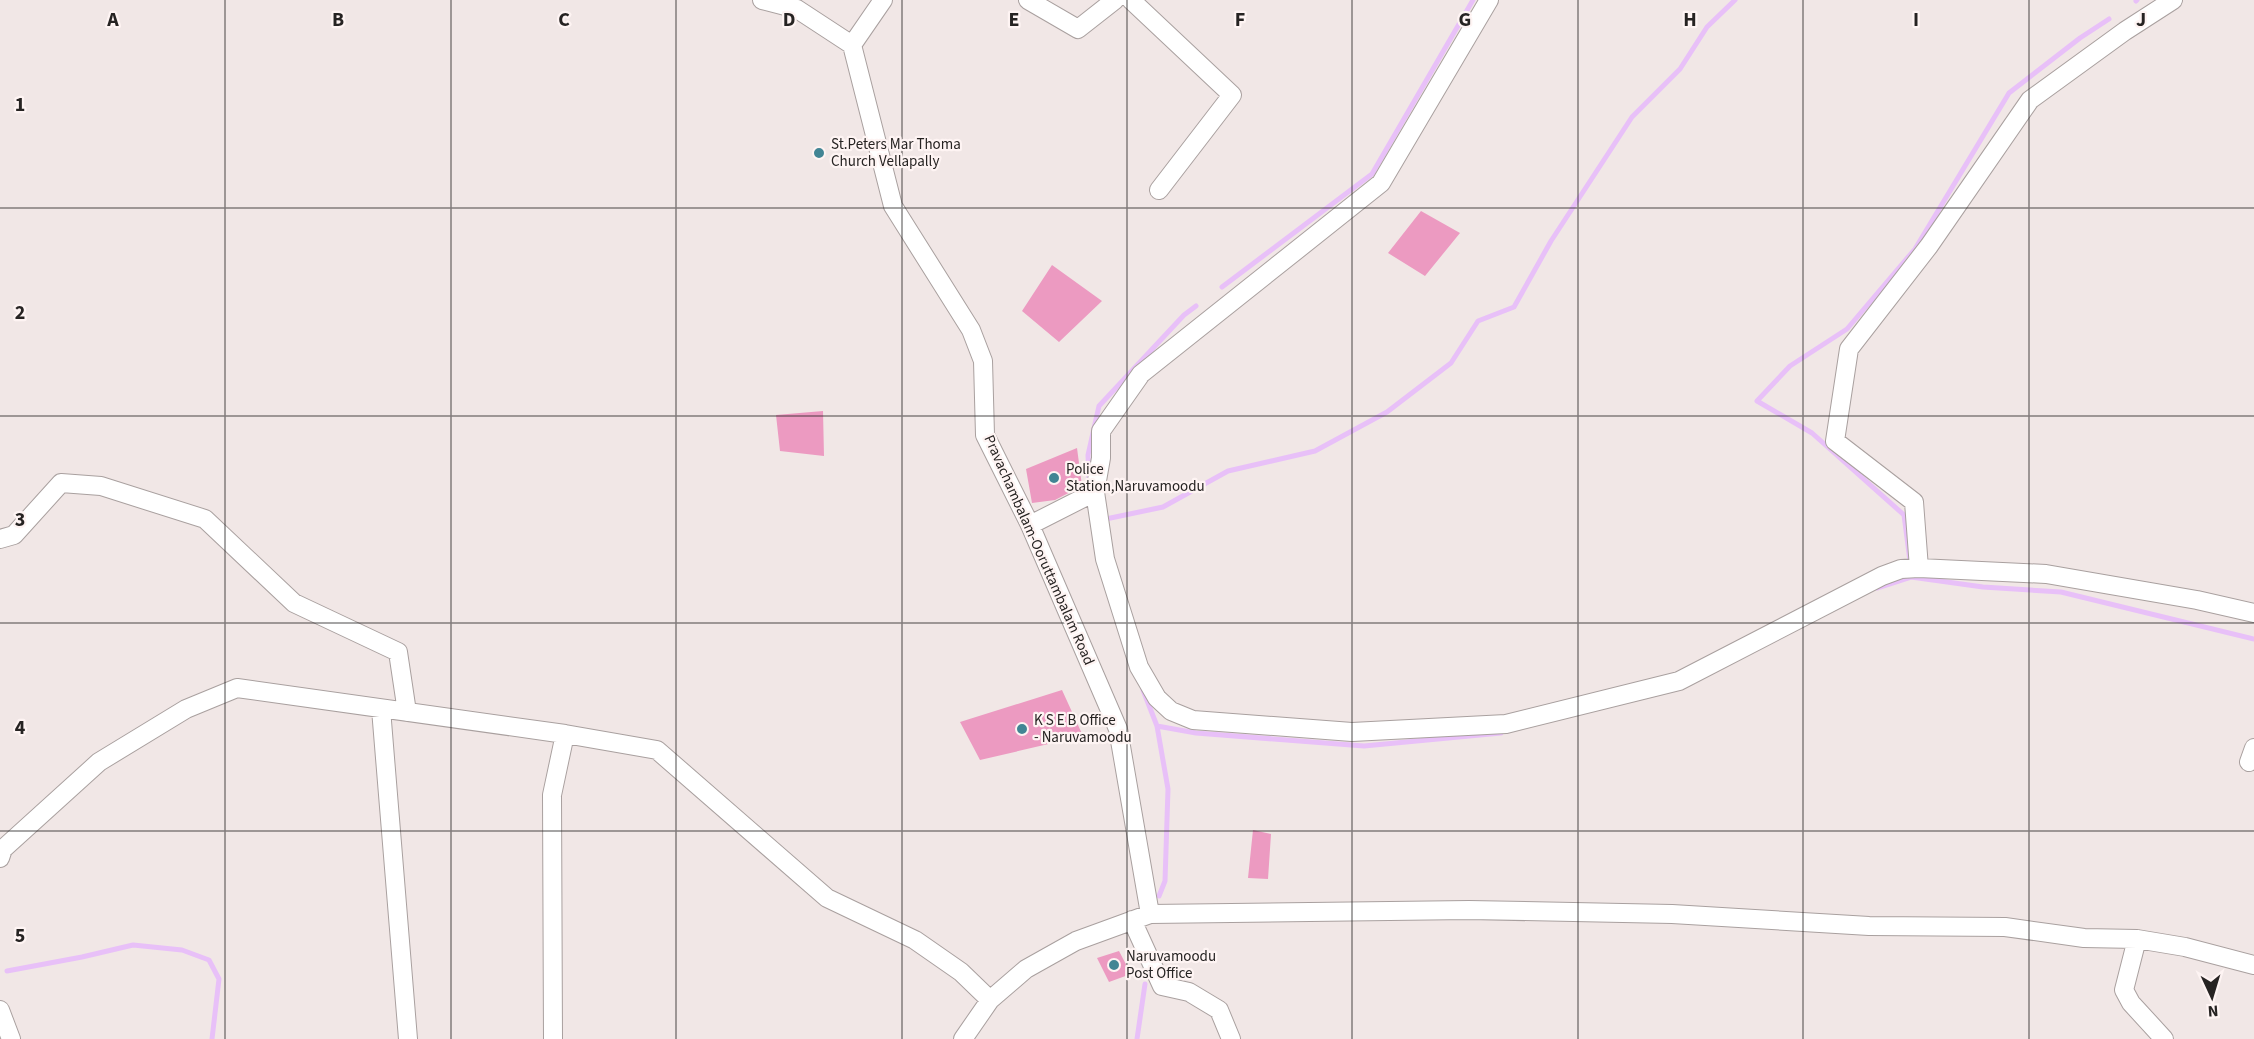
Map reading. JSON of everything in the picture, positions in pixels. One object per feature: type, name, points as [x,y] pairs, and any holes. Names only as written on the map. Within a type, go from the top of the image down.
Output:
[{"type":"street","points":[[762,0],[797,9],[852,45],[883,0]]},
{"type":"street","points":[[1029,0],[1078,29],[1115,0]]},
{"type":"street","points":[[1131,0],[1232,95],[1159,190]]},
{"type":"street","points":[[1489,0],[1382,183],[1141,374],[1101,431],[1101,458],[1096,500],[1106,559],[1139,667],[1157,699],[1171,711],[1193,720],[1352,732],[1506,724],[1679,681],[1882,576],[1913,568],[2046,574],[2197,600],[2254,613]]},
{"type":"street","points":[[1913,568],[1914,502],[1835,441],[1849,349],[1929,246],[2030,99],[2172,0]]},
{"type":"street","name":"Pravachambalam-Ooruttambalam Road","points":[[852,45],[893,206],[970,330],[983,361],[985,435],[1030,525],[1118,729],[1150,914]]},
{"type":"street","points":[[0,539],[14,535],[61,483],[101,486],[205,519],[294,603],[398,652],[407,712]]},
{"type":"street","points":[[1030,525],[1096,500]]},
{"type":"street","points":[[0,858],[3,849],[99,762],[186,710],[237,688],[565,734],[657,750],[827,898],[915,940],[961,972],[990,1000]]},
{"type":"street","points":[[381,709],[408,1039]]},
{"type":"street","points":[[553,1039],[552,795],[565,734]]},
{"type":"street","points":[[963,1039],[990,1000],[1026,969],[1076,941],[1150,914],[1469,910],[1672,914],[1869,926],[2005,927],[2084,938],[2137,939],[2185,947],[2254,965]]},
{"type":"street","points":[[1132,920],[1162,986],[1189,992],[1219,1010],[1231,1039]]},
{"type":"street","points":[[2137,939],[2124,990],[2132,1003],[2164,1039]]},
{"type":"street","points":[[0,1010],[10,1039]]},
{"type":"building","points":[[1421,211],[1460,233],[1425,276],[1388,253]]},
{"type":"building","points":[[1052,265],[1102,301],[1059,342],[1022,311]]},
{"type":"building","points":[[823,411],[824,456],[780,451],[776,415]]},
{"type":"building","name":"Police Station,Naruvamoodu","points":[[1077,448],[1082,486],[1055,500],[1032,503],[1026,469]]},
{"type":"building","name":"K S E B Office - Naruvamoodu","points":[[1062,690],[1083,736],[980,760],[960,722]]},
{"type":"building","points":[[1253,830],[1271,834],[1268,879],[1248,878]]},
{"type":"building","name":"Naruvamoodu Post Office","points":[[1119,951],[1131,974],[1109,982],[1097,958]]},
{"type":"waterway","points":[[1222,287],[1372,174],[1473,0]]},
{"type":"waterway","points":[[1101,520],[1163,507],[1228,471],[1315,451],[1387,412],[1451,363],[1478,321],[1514,307],[1551,241],[1632,117],[1680,69],[1707,27],[1735,0]]},
{"type":"waterway","points":[[1910,561],[1904,515],[1812,433],[1757,401],[1790,366],[1847,329],[1915,249],[2009,93],[2080,38],[2109,19]]},
{"type":"waterway","points":[[1089,480],[1088,455],[1099,406],[1184,315],[1196,306]]},
{"type":"waterway","points":[[1877,588],[1911,577],[1983,587],[2061,592],[2254,639]]},
{"type":"waterway","points":[[1143,690],[1157,726],[1196,733],[1364,746],[1501,733]]},
{"type":"waterway","points":[[1157,726],[1168,789],[1165,881],[1159,896]]},
{"type":"waterway","points":[[7,971],[133,945],[182,950],[209,960],[219,979],[212,1039]]},
{"type":"waterway","points":[[1137,1039],[1145,984]]},
{"type":"place","name":"St.Peters Mar Thoma Church Vellapally","points":[[819,153]]},
{"type":"place","name":"Police Station,Naruvamoodu","points":[[1054,478]]},
{"type":"place","name":"K S E B Office - Naruvamoodu","points":[[1022,729]]},
{"type":"place","name":"Naruvamoodu Post Office","points":[[1114,965]]}]
